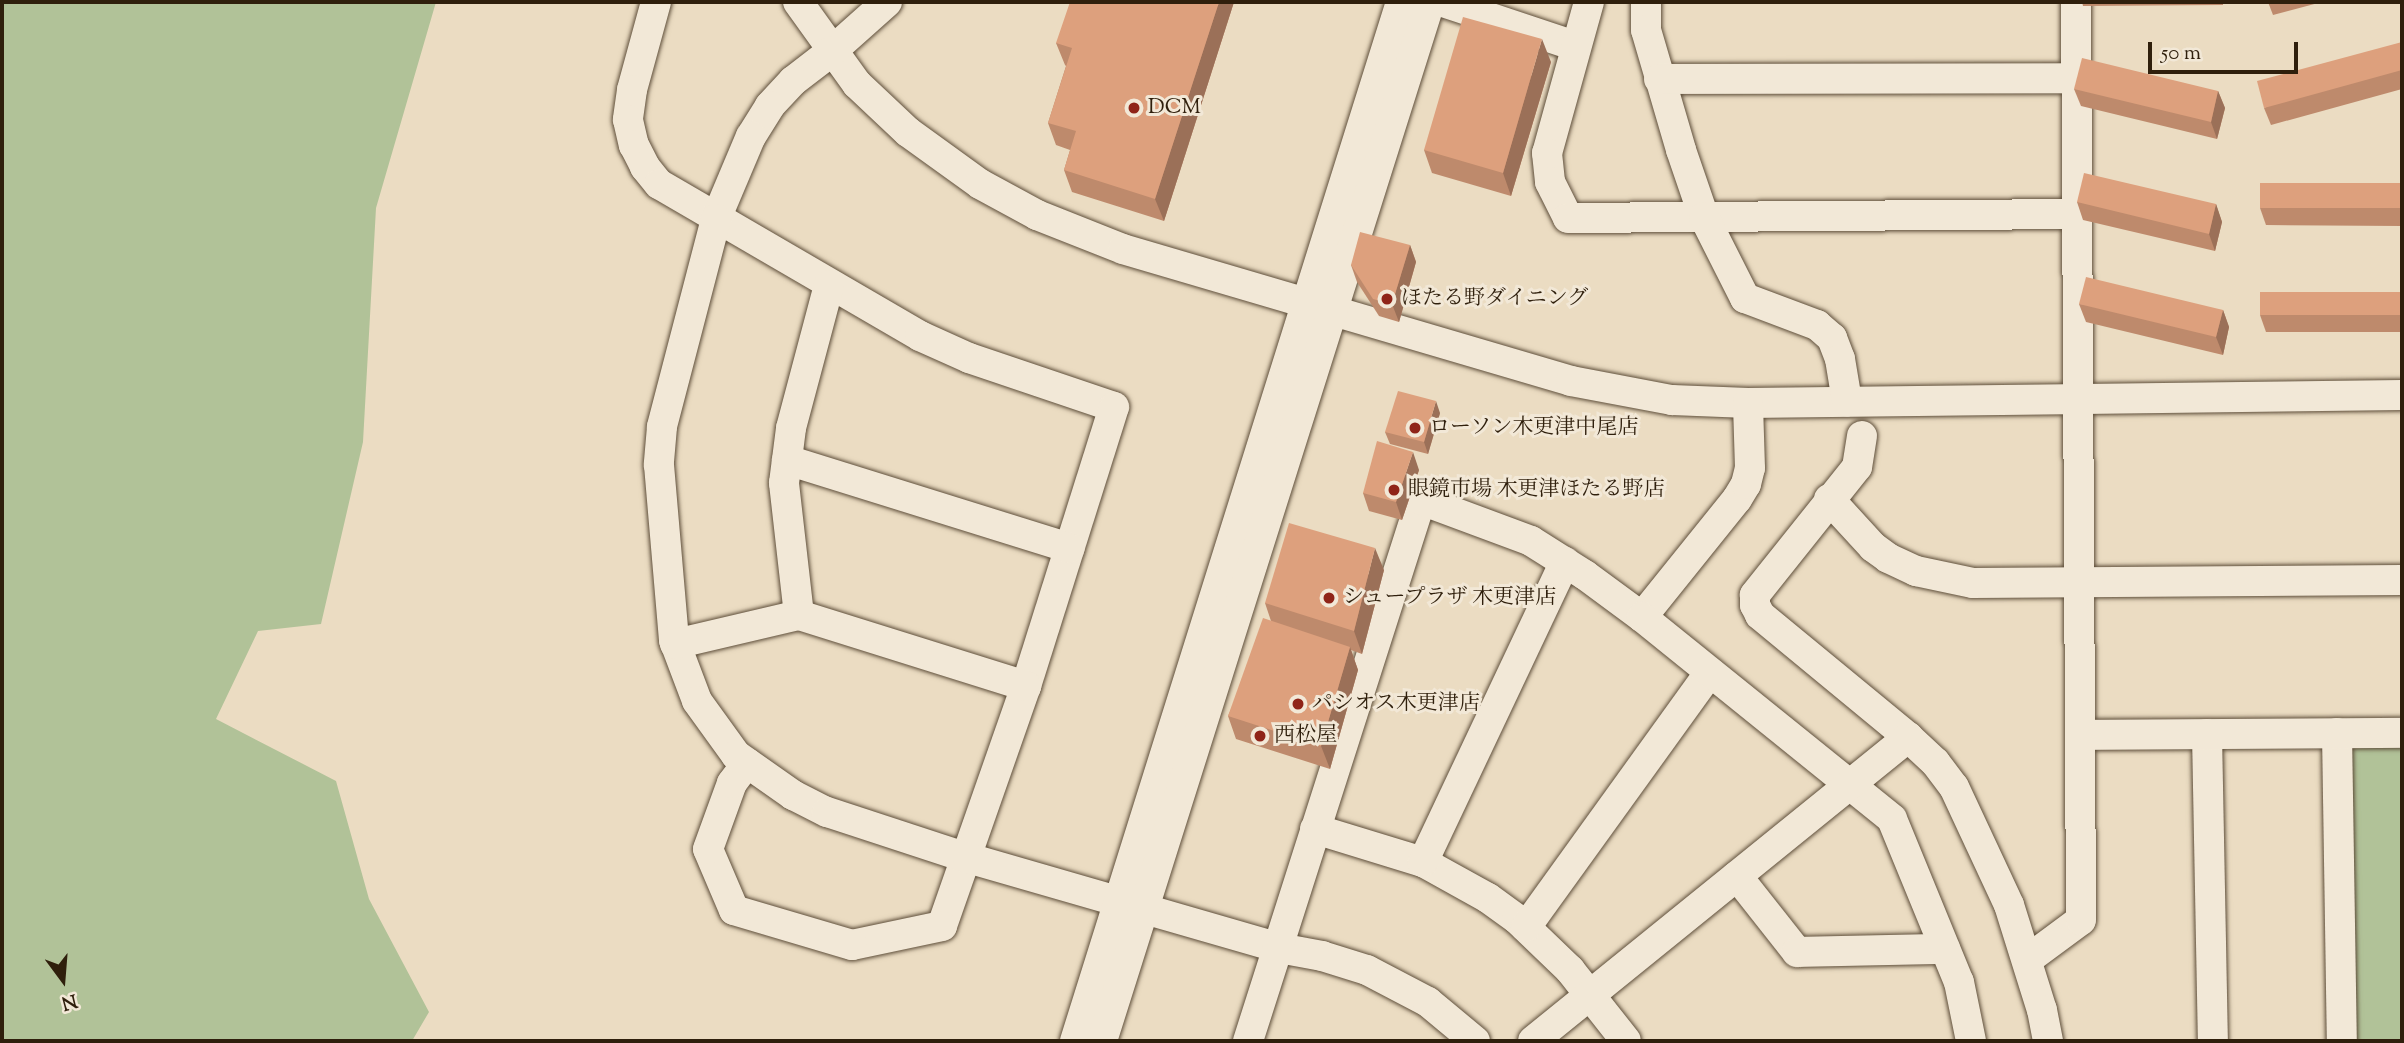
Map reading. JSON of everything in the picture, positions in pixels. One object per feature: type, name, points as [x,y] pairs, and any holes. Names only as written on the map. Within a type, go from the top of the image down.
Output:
[{"type":"street","points":[[656,2],[628,120],[634,145],[645,167],[659,184],[920,336],[969,358],[1114,407],[1026,686],[942,926],[852,945],[734,910],[708,849],[732,783],[747,763]]},
{"type":"street","points":[[798,2],[858,84],[908,132],[981,184],[1037,215],[1123,249],[1571,381],[1672,400],[1748,402],[2402,395]]},
{"type":"street","points":[[887,2],[832,51],[793,81],[770,106],[751,136],[716,219],[662,427],[659,485],[675,644],[696,701],[719,736],[747,763],[793,795],[827,812],[968,858],[1279,948],[1322,956],[1367,970],[1428,1002],[1475,1041]]},
{"type":"street","points":[[1074,1041],[1130,904],[1319,306],[1401,2]]},
{"type":"street","points":[[1319,306],[1430,2]]},
{"type":"street","points":[[1443,2],[1575,46]]},
{"type":"street","points":[[1589,2],[1547,153],[1550,182],[1568,218],[2077,214]]},
{"type":"street","points":[[1646,2],[1646,30],[1659,79],[1704,217],[1745,298],[1817,325],[1832,338],[1840,359],[1847,401]]},
{"type":"street","points":[[2027,960],[2081,920],[2076,399],[2076,2]]},
{"type":"street","points":[[1659,79],[2076,78]]},
{"type":"street","points":[[799,615],[784,483],[792,428],[829,285]]},
{"type":"street","points":[[1642,617],[1746,484],[1750,468],[1748,402]]},
{"type":"street","points":[[1862,436],[1857,467],[1755,595],[1755,605],[1760,615],[1908,737],[1935,762],[1954,787],[2009,905],[2027,960],[2048,1041]]},
{"type":"street","points":[[787,460],[1070,548]]},
{"type":"street","points":[[1829,499],[1873,547],[1916,571],[1973,583],[2402,580]]},
{"type":"street","points":[[1248,1041],[1421,500],[1531,541],[1565,562],[1642,617],[1892,818],[1959,982],[1971,1041]]},
{"type":"street","points":[[1423,862],[1565,562]]},
{"type":"street","points":[[675,644],[799,615],[1026,686]]},
{"type":"street","points":[[1526,927],[1710,672]]},
{"type":"street","points":[[2337,733],[2342,1041]]},
{"type":"street","points":[[2081,735],[2402,733]]},
{"type":"street","points":[[2207,734],[2213,1041]]},
{"type":"street","points":[[1533,1041],[1908,737]]},
{"type":"street","points":[[1315,829],[1423,862],[1488,898],[1526,927],[1591,994],[1626,1041]]},
{"type":"street","points":[[1737,876],[1797,951],[1945,949]]},
{"type":"street","points":[[1102,1041],[1130,904]]},
{"type":"green space","points":[[2,2],[436,2],[376,208],[363,442],[321,624],[258,631],[216,719],[336,781],[369,899],[429,1012],[412,1041],[2,1041]]},
{"type":"green space","points":[[2337,733],[2402,733],[2402,1041],[2342,1041]]},
{"type":"building","name":"DCM","points":[[1070,2],[1219,2],[1155,199],[1064,170],[1076,131],[1048,123],[1072,48],[1056,43]]},
{"type":"building","points":[[1463,17],[1542,39],[1503,173],[1424,150]]},
{"type":"building","points":[[2402,42],[2402,70],[2264,108],[2257,81]]},
{"type":"building","points":[[2082,58],[2218,91],[2211,122],[2074,89]]},
{"type":"building","points":[[2084,173],[2216,204],[2209,234],[2077,202]]},
{"type":"building","points":[[2260,183],[2402,183],[2402,208],[2260,208]]},
{"type":"building","name":"ほたる野ダイニング","points":[[1360,232],[1410,245],[1392,304],[1373,299],[1351,265]]},
{"type":"building","points":[[2086,277],[2223,310],[2216,337],[2079,304]]},
{"type":"building","points":[[2260,292],[2402,292],[2402,315],[2260,315]]},
{"type":"building","name":"ローソン木更津中尾店","points":[[1398,391],[1436,401],[1424,442],[1385,432]]},
{"type":"building","points":[[1377,441],[1413,452],[1396,502],[1363,493]]},
{"type":"building","name":"シュープラザ 木更津店","points":[[1289,523],[1375,548],[1354,631],[1265,603]]},
{"type":"building","name":"パシオス木更津店","points":[[1263,618],[1350,647],[1321,746],[1228,716]]},
{"type":"place","name":"DCM","points":[[1134,108]]},
{"type":"place","name":"ほたる野ダイニング","points":[[1387,299]]},
{"type":"place","name":"ローソン木更津中尾店","points":[[1415,428]]},
{"type":"place","name":"眼鏡市場 木更津ほたる野店","points":[[1394,490]]},
{"type":"place","name":"シュープラザ 木更津店","points":[[1329,598]]},
{"type":"place","name":"パシオス木更津店","points":[[1298,704]]},
{"type":"place","name":"西松屋","points":[[1260,736]]}]
